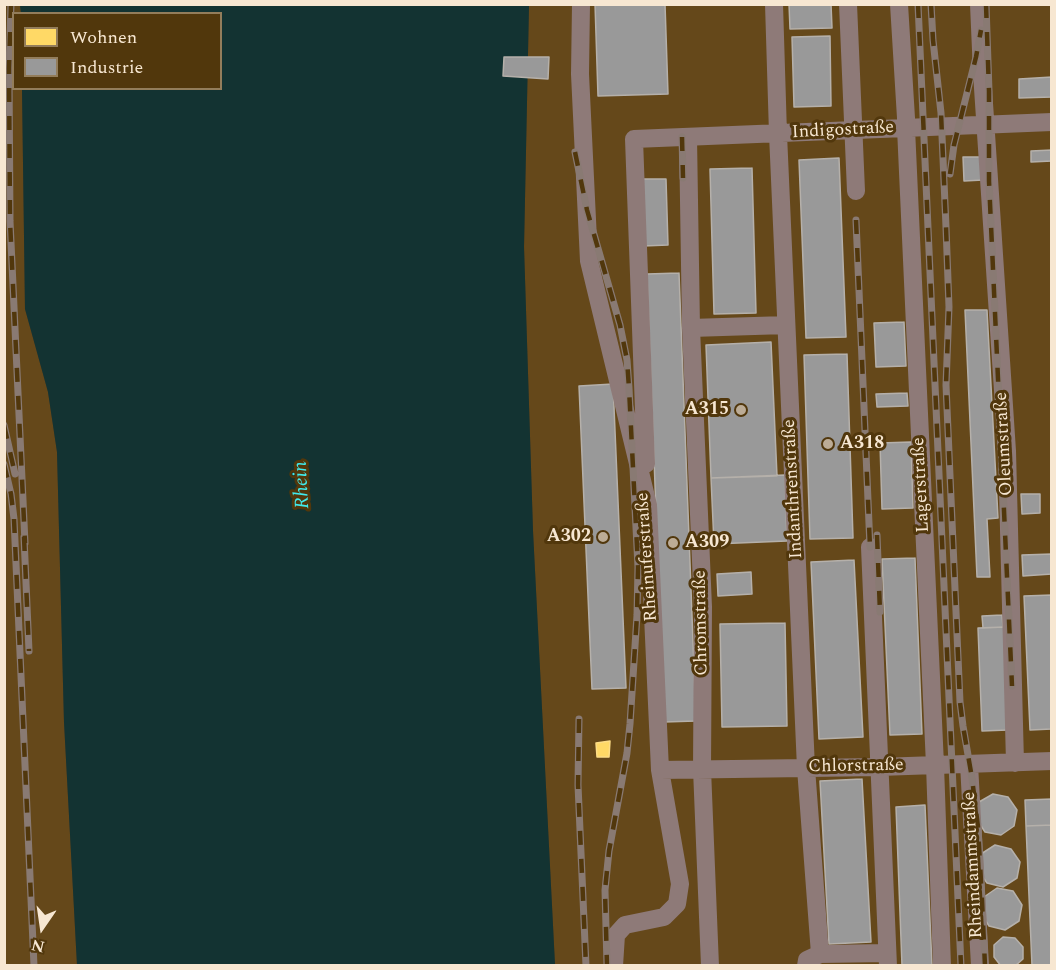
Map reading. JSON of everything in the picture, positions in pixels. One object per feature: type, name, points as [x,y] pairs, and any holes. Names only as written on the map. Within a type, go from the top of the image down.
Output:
[{"type":"street","name":"Rheinuferstraße","points":[[581,4],[580,74],[589,261],[648,505],[660,770],[680,884],[677,904],[664,917],[625,925],[616,935],[614,966]]},
{"type":"street","name":"Indanthrenstraße","points":[[774,4],[813,960]]},
{"type":"street","points":[[848,4],[856,191]]},
{"type":"street","name":"Lagerstraße","points":[[899,4],[935,765],[942,966]]},
{"type":"street","name":"Oleumstraße","points":[[979,4],[1007,451],[1015,763]]},
{"type":"street","name":"Indigostraße","points":[[648,505],[634,139],[1052,122]]},
{"type":"street","name":"Chromstraße","points":[[688,137],[692,328],[703,607],[702,769],[710,966]]},
{"type":"street","points":[[692,328],[786,325]]},
{"type":"street","points":[[813,960],[888,959],[870,547]]},
{"type":"street","name":"Chlorstraße","points":[[660,770],[879,767],[1052,761]]},
{"type":"street","name":"Rheindammstraße","points":[[969,764],[980,966]]},
{"type":"shaded area","points":[[20,4],[21,12],[12,12],[12,90],[22,90],[25,309],[48,392],[57,452],[64,722],[77,965],[5,966],[4,5]]},
{"type":"shaded area","points":[[529,5],[1051,5],[1051,965],[555,965],[533,531],[524,247]]},
{"type":"water","name":"Rhein","points":[[20,5],[529,5],[524,247],[533,531],[555,965],[77,965],[64,722],[57,452],[48,392],[25,309],[22,90],[222,90],[222,12],[21,12]]},
{"type":"building: Wohnen","points":[[610,741],[609,757],[597,757],[596,743]]},
{"type":"building: Industrie","points":[[595,4],[665,4],[668,94],[598,96]]},
{"type":"building: Industrie","points":[[789,4],[831,4],[832,28],[790,29]]},
{"type":"building: Industrie","points":[[830,36],[831,106],[794,107],[792,37]]},
{"type":"building: Industrie","points":[[504,57],[549,57],[548,79],[503,76]]},
{"type":"building: Industrie","points":[[1052,77],[1052,97],[1019,98],[1019,79]]},
{"type":"building: Industrie","points":[[1052,150],[1052,161],[1031,162],[1031,151]]},
{"type":"building: Industrie","points":[[963,157],[982,157],[983,180],[964,181]]},
{"type":"building: Industrie","points":[[839,158],[846,337],[806,338],[799,160]]},
{"type":"building: Industrie","points":[[752,168],[756,313],[714,314],[710,169]]},
{"type":"building: Industrie","points":[[641,179],[666,179],[668,245],[643,246]]},
{"type":"building: Industrie","name":"A309","points":[[679,273],[696,721],[664,722],[647,274]]},
{"type":"building: Industrie","points":[[965,310],[987,310],[998,518],[987,519],[990,577],[977,577]]},
{"type":"building: Industrie","points":[[904,322],[906,366],[876,367],[874,323]]},
{"type":"building: Industrie","name":"A315","points":[[771,342],[777,476],[711,478],[706,345]]},
{"type":"building: Industrie","name":"A318","points":[[847,354],[853,538],[810,539],[804,355]]},
{"type":"building: Industrie","name":"A302","points":[[613,384],[626,688],[592,689],[579,386]]},
{"type":"building: Industrie","points":[[907,393],[908,406],[877,407],[876,394]]},
{"type":"building: Industrie","points":[[911,442],[913,508],[882,509],[880,443]]},
{"type":"building: Industrie","points":[[785,475],[787,541],[714,544],[711,478]]},
{"type":"building: Industrie","points":[[1021,494],[1040,494],[1040,513],[1022,514]]},
{"type":"building: Industrie","points":[[1052,554],[1052,574],[1023,576],[1022,555]]},
{"type":"building: Industrie","points":[[915,558],[922,734],[890,735],[882,559]]},
{"type":"building: Industrie","points":[[854,560],[863,737],[819,739],[811,562]]},
{"type":"building: Industrie","points":[[751,572],[752,594],[718,596],[717,574]]},
{"type":"building: Industrie","points":[[1052,595],[1052,729],[1030,730],[1024,596]]},
{"type":"building: Industrie","points":[[1002,615],[1003,627],[983,628],[982,616]]},
{"type":"building: Industrie","points":[[785,623],[787,726],[722,727],[720,624]]},
{"type":"building: Industrie","points":[[1004,627],[1008,730],[982,731],[978,628]]},
{"type":"building: Industrie","points":[[862,779],[871,942],[829,944],[820,781]]},
{"type":"building: Industrie","points":[[993,794],[1008,797],[1017,810],[1014,826],[1001,835],[985,832],[976,818],[979,802]]},
{"type":"building: Industrie","points":[[1052,799],[1052,825],[1026,826],[1025,800]]},
{"type":"building: Industrie","points":[[925,805],[932,966],[902,966],[896,807]]},
{"type":"building: Industrie","points":[[1052,825],[1052,966],[1032,966],[1026,826]]},
{"type":"building: Industrie","points":[[995,845],[1011,849],[1020,862],[1017,878],[1003,887],[987,883],[978,870],[981,854]]},
{"type":"building: Industrie","points":[[997,888],[1013,891],[1022,905],[1019,921],[1005,930],[989,926],[981,913],[984,897]]},
{"type":"building: Industrie","points":[[1003,937],[1015,938],[1023,947],[1023,959],[1015,966],[1001,966],[994,957],[994,945]]},
{"type":"railway","points":[[11,4],[10,221],[25,543]]},
{"type":"railway","points":[[918,4],[961,966]]},
{"type":"railway","points":[[931,4],[941,113],[946,227],[949,307],[946,385],[960,702],[978,827],[985,966]]},
{"type":"railway","points":[[986,4],[989,181],[1012,686]]},
{"type":"railway","points":[[950,174],[954,145],[981,30]]},
{"type":"railway","points":[[682,137],[683,178]]},
{"type":"railway","points":[[575,152],[587,210],[620,325],[627,360],[638,567],[630,724],[609,851],[605,890],[607,966]]},
{"type":"railway","points":[[856,220],[870,547]]},
{"type":"railway","points":[[4,425],[15,474]]},
{"type":"railway","points":[[4,464],[14,519],[34,966]]},
{"type":"railway","points":[[877,535],[880,612]]},
{"type":"railway","points":[[24,537],[29,651]]},
{"type":"railway","points":[[579,719],[578,785],[586,966]]},
{"type":"place","name":"A315","points":[[741,410]]},
{"type":"place","name":"A318","points":[[828,444]]},
{"type":"place","name":"A302","points":[[603,537]]},
{"type":"place","name":"A309","points":[[673,543]]}]
